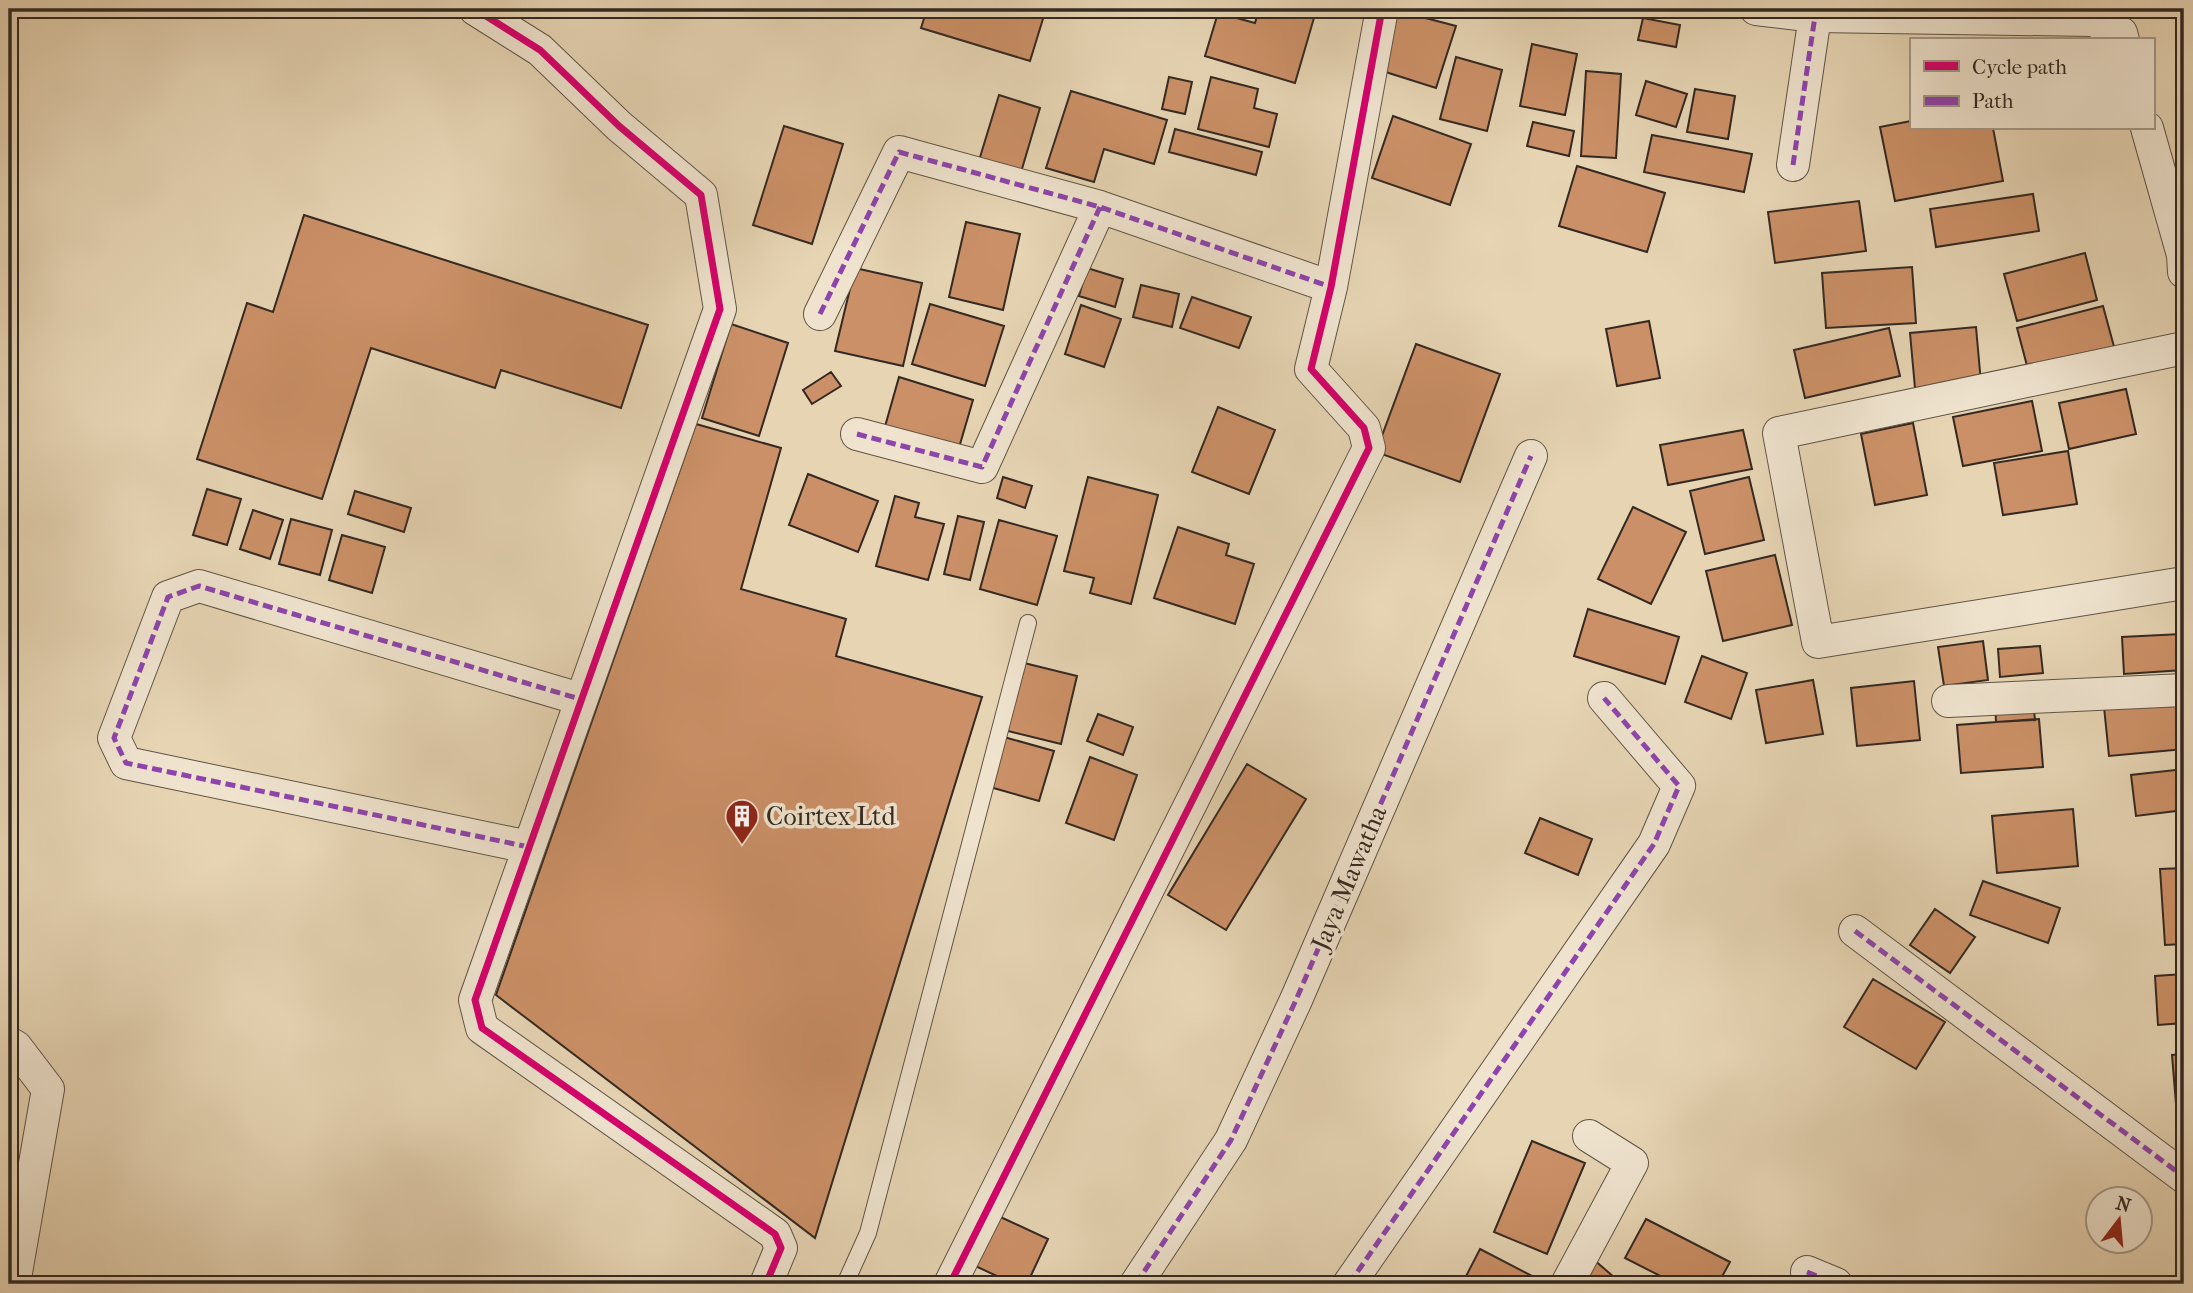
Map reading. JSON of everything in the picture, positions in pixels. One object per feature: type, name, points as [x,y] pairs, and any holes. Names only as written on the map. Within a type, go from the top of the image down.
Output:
[{"type":"street","points":[[475,9],[540,50],[619,125],[701,195],[720,309],[475,1000],[482,1028],[775,1234],[781,1248],[766,1284]]},
{"type":"street","points":[[950,1284],[1369,448],[1364,428],[1311,369],[1331,287],[1382,9]]},
{"type":"street","points":[[1756,9],[1815,16],[2093,20],[2121,33],[2122,38]]},
{"type":"street","points":[[1793,165],[1815,16]]},
{"type":"street","points":[[2148,130],[2183,256],[2184,272]]},
{"type":"street","points":[[820,314],[899,152],[1100,207],[1331,287]]},
{"type":"street","points":[[857,434],[982,467],[1100,207]]},
{"type":"street","points":[[2184,348],[1779,433],[1818,642],[2184,583]]},
{"type":"street","name":"Jaya Mawatha","points":[[1136,1284],[1231,1140],[1301,988],[1531,456]]},
{"type":"street","points":[[528,847],[126,763],[114,738],[168,597],[199,586],[580,699]]},
{"type":"street","points":[[1948,701],[2184,690]]},
{"type":"street","points":[[1349,1284],[1654,844],[1679,786],[1604,698]]},
{"type":"street","points":[[1855,931],[2184,1177]]},
{"type":"street","points":[[9,1044],[16,1046],[48,1089],[14,1284]]},
{"type":"street","points":[[1567,1284],[1632,1163],[1589,1136]]},
{"type":"street","points":[[1807,1272],[1836,1284]]},
{"type":"lane","points":[[845,1284],[868,1233],[1028,623]]},
{"type":"building","points":[[927,9],[1046,9],[1030,61],[921,28]]},
{"type":"building","points":[[1259,9],[1316,11],[1295,83],[1205,56],[1218,13],[1255,23]]},
{"type":"building","points":[[1391,9],[1456,26],[1436,88],[1373,68]]},
{"type":"building","points":[[1643,18],[1680,25],[1676,47],[1638,40]]},
{"type":"building","points":[[1532,44],[1577,54],[1565,115],[1520,106]]},
{"type":"building","points":[[1456,57],[1502,70],[1487,131],[1440,119]]},
{"type":"building","points":[[1586,71],[1621,74],[1616,158],[1581,156]]},
{"type":"building","points":[[1169,77],[1192,82],[1185,114],[1162,109]]},
{"type":"building","points":[[1211,77],[1258,89],[1254,108],[1277,114],[1269,147],[1198,129]]},
{"type":"building","points":[[1646,81],[1687,94],[1676,127],[1636,115]]},
{"type":"building","points":[[1695,89],[1735,96],[1728,139],[1687,132]]},
{"type":"building","points":[[1071,91],[1167,120],[1154,164],[1104,149],[1094,182],[1046,168]]},
{"type":"building","points":[[999,95],[1040,108],[1019,179],[977,167]]},
{"type":"building","points":[[1393,116],[1471,144],[1450,205],[1372,178]]},
{"type":"building","points":[[1910,121],[1910,130],[1993,130],[2003,181],[1895,201],[1880,127]]},
{"type":"building","points":[[1533,122],[1574,131],[1569,156],[1527,146]]},
{"type":"building","points":[[784,126],[843,144],[812,244],[753,225]]},
{"type":"building","points":[[1175,129],[1262,152],[1256,175],[1169,152]]},
{"type":"building","points":[[1652,135],[1752,154],[1744,192],[1644,172]]},
{"type":"building","points":[[1577,166],[1665,193],[1647,252],[1559,226]]},
{"type":"building","points":[[2033,194],[2039,231],[1936,247],[1930,209]]},
{"type":"building","points":[[1859,201],[1866,251],[1775,263],[1768,212]]},
{"type":"building","points":[[304,215],[648,325],[621,408],[501,370],[495,388],[371,348],[322,499],[197,459],[247,303],[273,312]]},
{"type":"building","points":[[966,222],[1020,234],[1003,310],[949,297]]},
{"type":"building","points":[[2085,253],[2097,300],[2017,321],[2004,274]]},
{"type":"building","points":[[1912,267],[1916,323],[1826,328],[1822,273]]},
{"type":"building","points":[[855,268],[922,283],[903,366],[835,351]]},
{"type":"building","points":[[1087,268],[1123,279],[1115,307],[1079,296]]},
{"type":"building","points":[[1141,285],[1179,294],[1172,327],[1133,317]]},
{"type":"building","points":[[1192,297],[1251,317],[1239,348],[1180,328]]},
{"type":"building","points":[[930,304],[1004,326],[985,386],[912,364]]},
{"type":"building","points":[[1081,305],[1121,319],[1104,367],[1065,354]]},
{"type":"building","points":[[2103,306],[2116,354],[2030,377],[2017,328]]},
{"type":"building","points":[[1649,321],[1660,378],[1617,386],[1606,329]]},
{"type":"building","points":[[731,324],[788,343],[759,436],[702,418]]},
{"type":"building","points":[[1976,327],[1981,383],[1915,388],[1910,333]]},
{"type":"building","points":[[1889,328],[1900,376],[1805,398],[1794,350]]},
{"type":"building","points":[[1416,344],[1500,374],[1460,482],[1376,452]]},
{"type":"building","points":[[831,372],[841,386],[812,404],[803,390]]},
{"type":"building","points":[[899,377],[973,400],[958,451],[884,430]]},
{"type":"building","points":[[2126,389],[2136,434],[2069,449],[2059,403]]},
{"type":"building","points":[[2032,401],[2042,451],[1963,466],[1953,417]]},
{"type":"building","points":[[1218,407],[1275,430],[1249,494],[1192,472]]},
{"type":"building","points":[[1913,423],[1927,495],[1875,505],[1861,434]]},
{"type":"building","name":"Coirtex Ltd","points":[[696,424],[781,448],[741,589],[846,619],[836,656],[982,697],[815,1238],[496,995]]},
{"type":"building","points":[[1743,430],[1752,469],[1668,485],[1660,445]]},
{"type":"building","points":[[2068,451],[2077,504],[2003,515],[1994,463]]},
{"type":"building","points":[[808,474],[878,501],[858,552],[789,525]]},
{"type":"building","points":[[1003,477],[1032,486],[1025,508],[997,498]]},
{"type":"building","points":[[1088,477],[1158,495],[1131,604],[1090,593],[1094,578],[1064,571]]},
{"type":"building","points":[[1749,477],[1764,540],[1705,554],[1690,491]]},
{"type":"building","points":[[207,489],[241,499],[227,545],[193,535]]},
{"type":"building","points":[[355,491],[411,508],[404,532],[348,514]]},
{"type":"building","points":[[895,496],[919,503],[915,517],[944,524],[928,580],[876,566]]},
{"type":"building","points":[[1633,507],[1686,532],[1651,604],[1598,579]]},
{"type":"building","points":[[253,510],[283,520],[270,559],[240,549]]},
{"type":"building","points":[[958,516],[984,522],[970,580],[944,574]]},
{"type":"building","points":[[291,519],[332,530],[320,575],[279,564]]},
{"type":"building","points":[[999,520],[1057,536],[1037,605],[980,589]]},
{"type":"building","points":[[1178,527],[1229,544],[1226,555],[1254,564],[1235,624],[1154,598]]},
{"type":"building","points":[[342,535],[385,547],[372,593],[329,580]]},
{"type":"building","points":[[1775,555],[1792,625],[1723,641],[1706,571]]},
{"type":"building","points":[[1588,609],[1679,637],[1665,684],[1574,656]]},
{"type":"building","points":[[2181,634],[2184,670],[2124,674],[2122,637]]},
{"type":"building","points":[[1983,641],[1988,680],[1944,686],[1938,647]]},
{"type":"building","points":[[2040,646],[2043,673],[2000,677],[1998,649]]},
{"type":"building","points":[[1702,656],[1747,673],[1731,719],[1685,702]]},
{"type":"building","points":[[1020,662],[1077,676],[1061,744],[1004,730]]},
{"type":"building","points":[[1813,680],[1823,734],[1766,743],[1756,690]]},
{"type":"building","points":[[1914,681],[1920,740],[1857,746],[1851,688]]},
{"type":"building","points":[[2033,700],[2035,720],[1996,722],[1995,702]]},
{"type":"building","points":[[2182,700],[2184,749],[2109,756],[2104,707]]},
{"type":"building","points":[[1098,714],[1133,727],[1123,755],[1087,741]]},
{"type":"building","points":[[2039,719],[2043,767],[1961,773],[1957,725]]},
{"type":"building","points":[[1004,737],[1054,751],[1039,801],[990,787]]},
{"type":"building","points":[[1090,757],[1137,775],[1114,840],[1066,823]]},
{"type":"building","points":[[1247,764],[1306,799],[1226,930],[1168,895]]},
{"type":"building","points":[[2184,769],[2184,810],[2136,816],[2131,775]]},
{"type":"building","points":[[2073,809],[2078,866],[1997,873],[1992,816]]},
{"type":"building","points":[[1540,818],[1592,839],[1578,875],[1525,853]]},
{"type":"building","points":[[2184,868],[2184,944],[2165,945],[2160,869]]},
{"type":"building","points":[[1983,881],[2060,908],[2048,943],[1970,915]]},
{"type":"building","points":[[1935,909],[1975,937],[1950,973],[1910,945]]},
{"type":"building","points":[[2184,974],[2184,1023],[2158,1025],[2155,976]]},
{"type":"building","points":[[1873,979],[1945,1022],[1916,1069],[1844,1027]]},
{"type":"building","points":[[2184,1054],[2184,1115],[2177,1116],[2172,1055]]},
{"type":"building","points":[[1532,1141],[1585,1163],[1547,1254],[1494,1232]]},
{"type":"building","points":[[994,1214],[1048,1239],[1027,1284],[1014,1284],[971,1264]]},
{"type":"building","points":[[1646,1219],[1730,1262],[1718,1284],[1676,1284],[1625,1258]]},
{"type":"building","points":[[1480,1249],[1534,1277],[1530,1284],[1462,1284]]},
{"type":"building","points":[[1593,1259],[1622,1284],[1570,1284]]},
{"type":"marked path","points":[[1793,165],[1815,16]]},
{"type":"marked path","points":[[820,314],[899,152],[1100,207],[1331,287]]},
{"type":"marked path","points":[[857,434],[982,467],[1100,207]]},
{"type":"marked path","points":[[1136,1284],[1231,1140],[1296,1000],[1531,456]]},
{"type":"marked path","points":[[529,847],[126,763],[114,738],[168,597],[199,586],[580,699]]},
{"type":"marked path","points":[[1349,1284],[1654,844],[1679,786],[1604,698]]},
{"type":"marked path","points":[[1855,931],[2184,1177]]},
{"type":"marked path","points":[[1807,1272],[1836,1284]]},
{"type":"cycle path","points":[[475,9],[540,50],[619,126],[701,195],[720,309],[475,1000],[482,1028],[775,1234],[781,1248],[766,1284]]},
{"type":"cycle path","points":[[950,1284],[1369,448],[1364,428],[1311,369],[1331,287],[1382,9]]},
{"type":"place","name":"Coirtex Ltd","points":[[742,846]]}]
